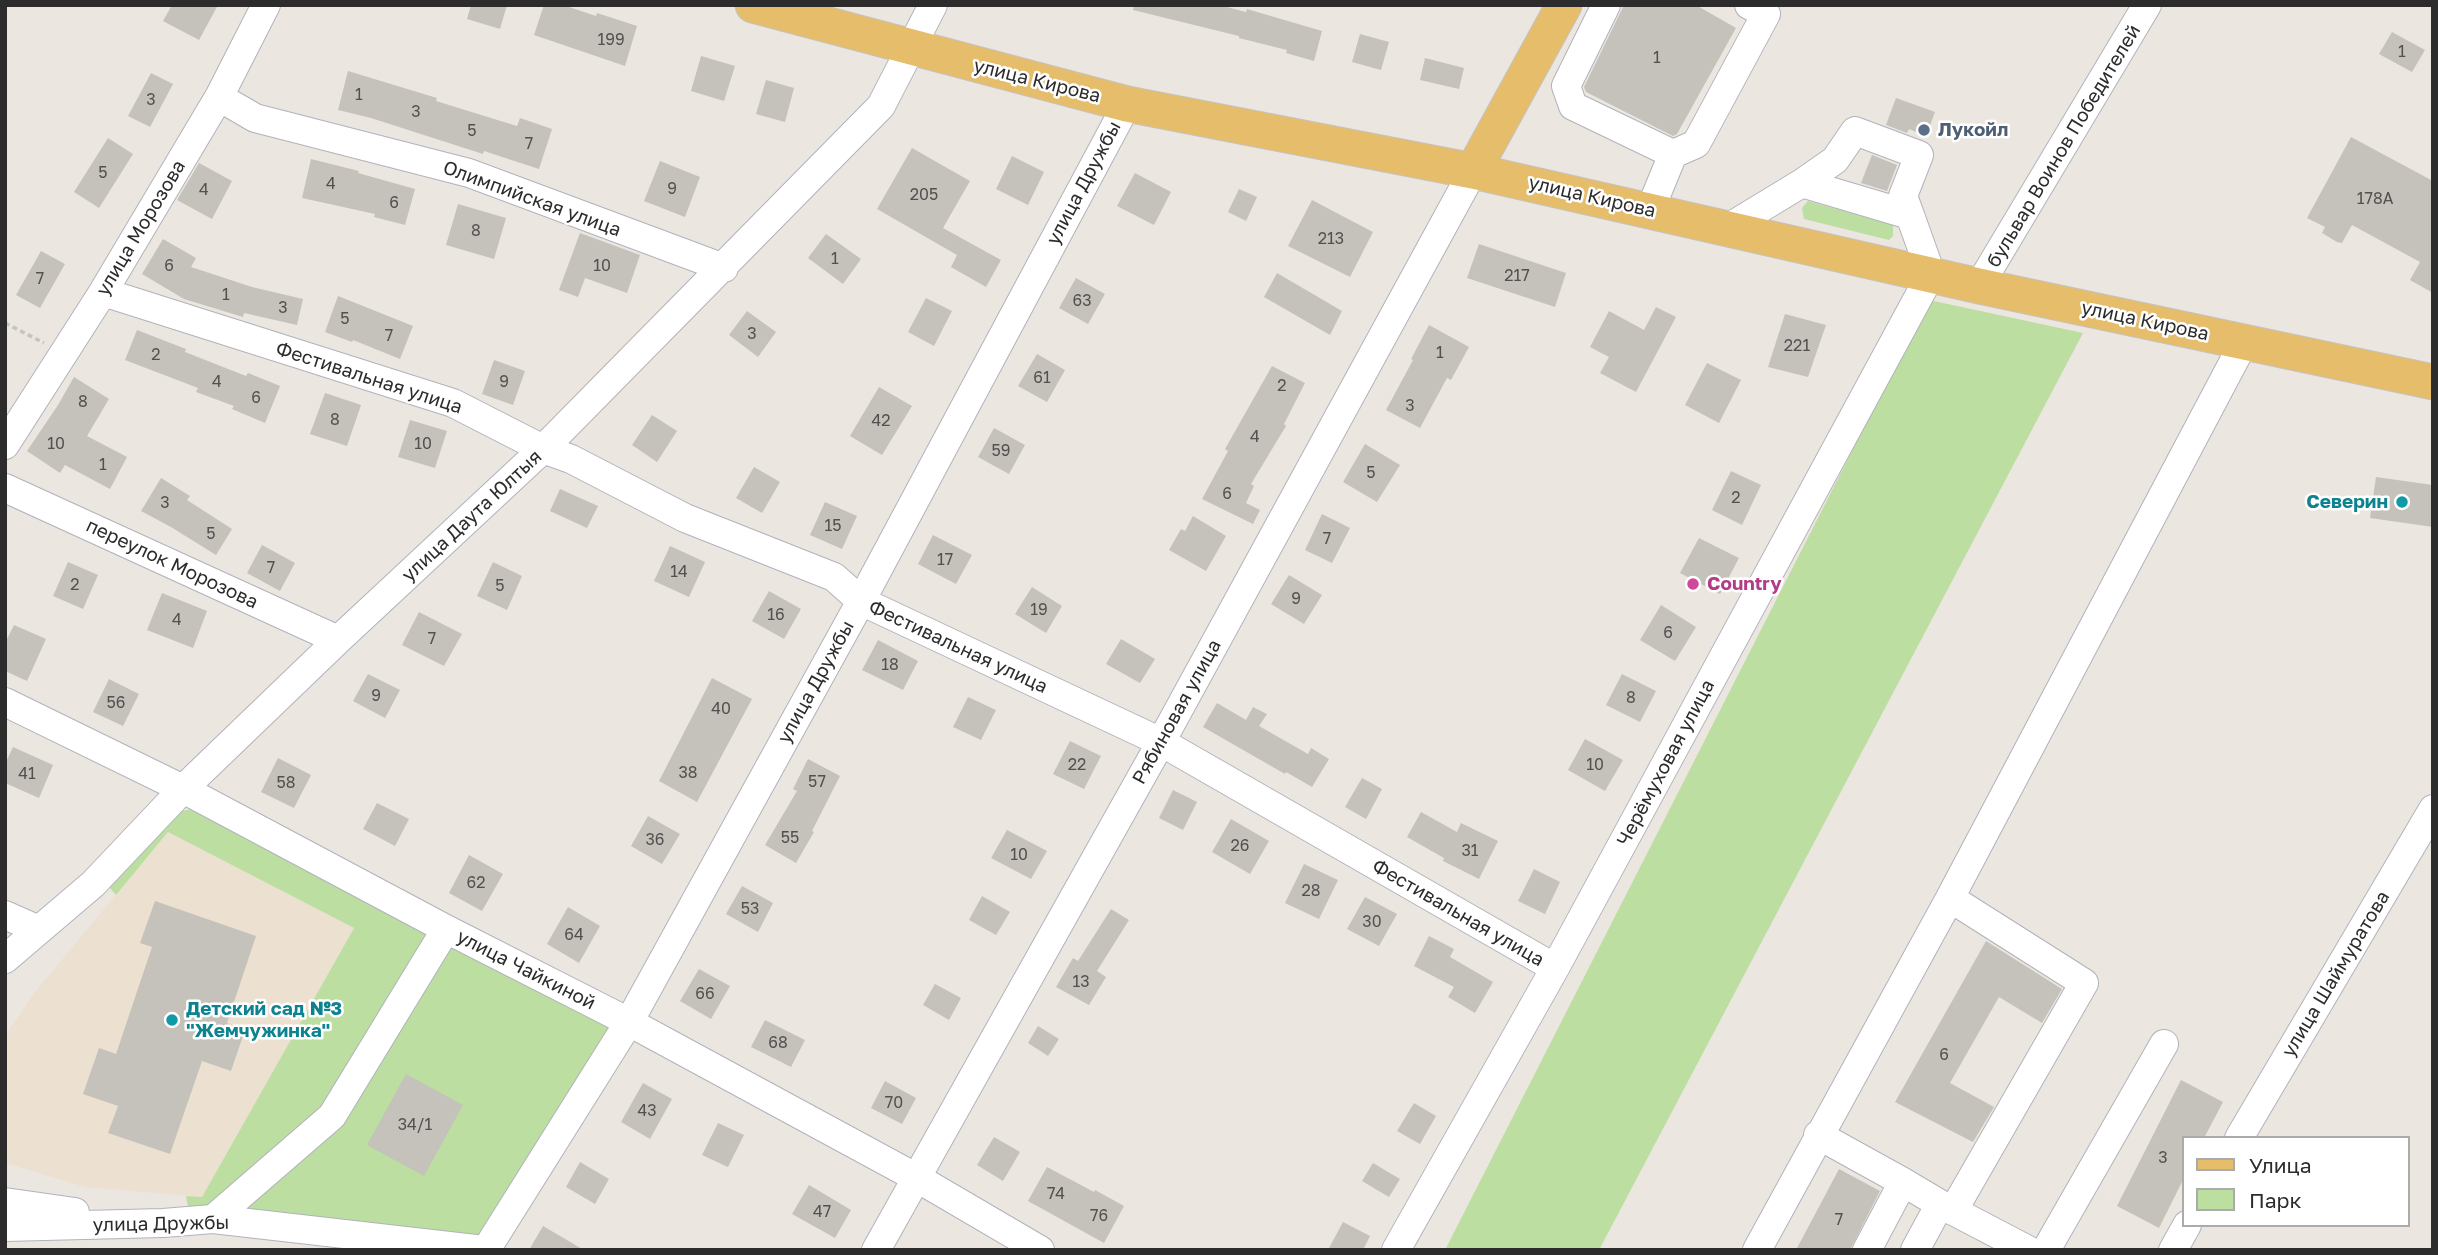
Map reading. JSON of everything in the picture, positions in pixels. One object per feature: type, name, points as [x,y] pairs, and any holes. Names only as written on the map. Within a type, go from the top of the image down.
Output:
[{"type":"main road","name":"улица Кирова","points":[[753,5],[1127,104],[1473,171],[1979,286],[2433,382]]},
{"type":"main road","points":[[1473,171],[1564,5]]},
{"type":"street","name":"улица Морозова","points":[[5,445],[103,292],[219,97],[266,5]]},
{"type":"street","name":"улица Даута Юлтыя","points":[[5,959],[93,884],[183,789],[543,449],[724,268],[881,106],[933,5]]},
{"type":"street","points":[[1606,5],[1566,86],[1573,106],[1673,154]]},
{"type":"street","points":[[1650,210],[1673,154],[1696,144],[1766,14],[1749,5]]},
{"type":"street","name":"бульвар Воинов Победителей","points":[[1979,286],[2138,9]]},
{"type":"street","name":"Олимпийская улица","points":[[219,97],[255,118],[469,173],[724,268]]},
{"type":"street","name":"улица Дружбы","points":[[5,1227],[163,1236],[213,1219],[485,1250],[629,1023],[861,601],[1127,104]]},
{"type":"street","points":[[1728,228],[1836,160],[1855,131],[1919,155],[1903,196],[1931,274]]},
{"type":"street","name":"Рябиновая улица","points":[[876,1250],[1161,742],[1473,171]]},
{"type":"street","points":[[1802,183],[1910,215]]},
{"type":"street","name":"Черёмуховая улица","points":[[1396,1250],[1555,968],[1931,274]]},
{"type":"street","name":"Фестивальная улица","points":[[103,292],[453,403],[543,449],[571,459],[685,518],[834,577],[861,601],[1161,742],[1555,968]]},
{"type":"street","points":[[1757,1250],[1950,898],[2244,342]]},
{"type":"street","name":"переулок Морозова","points":[[5,488],[338,640]]},
{"type":"street","name":"улица Чайкиной","points":[[5,702],[183,789],[629,1023],[917,1178],[1040,1250]]},
{"type":"street","name":"улица Шаймуратова","points":[[2240,1136],[2433,809]]},
{"type":"street","points":[[1915,1250],[1946,1208],[2084,983],[1950,898]]},
{"type":"street","points":[[5,915],[39,930]]},
{"type":"street","points":[[213,1219],[332,1116],[446,929]]},
{"type":"street","points":[[2046,1250],[2164,1044]]},
{"type":"street","points":[[1818,1135],[1946,1208],[2028,1250]]},
{"type":"street","points":[[1867,1250],[1903,1182]]},
{"type":"street","points":[[5,1202],[163,1236]]},
{"type":"street","points":[[2173,1250],[2187,1227]]},
{"type":"path","points":[[5,323],[64,354]]},
{"type":"shaded area","points":[[168,832],[354,928],[202,1197],[85,1187],[5,1163],[5,1036],[34,993]]},
{"type":"green space","points":[[1808,201],[1893,225],[1893,236],[1889,240],[1804,219],[1802,208]]},
{"type":"green space","points":[[1929,300],[2083,333],[1599,1250],[1445,1250]]},
{"type":"green space","points":[[193,809],[614,1030],[486,1236],[201,1220],[188,1207],[186,1196],[202,1197],[354,928],[168,832],[116,895],[109,887],[175,812]]},
{"type":"building","points":[[172,5],[218,5],[199,40],[163,21]]},
{"type":"building","points":[[471,5],[507,5],[500,29],[467,19]]},
{"type":"building","points":[[544,5],[563,5],[637,26],[625,66],[534,35]]},
{"type":"building","points":[[1134,5],[1219,5],[1246,12],[1247,9],[1322,31],[1314,61],[1239,36],[1133,10]]},
{"type":"building","points":[[1624,5],[1696,5],[1736,28],[1677,134],[1673,136],[1586,92],[1584,87]]},
{"type":"building","points":[[2392,32],[2425,50],[2412,72],[2379,54]]},
{"type":"building","points":[[1360,34],[1389,42],[1381,70],[1352,62]]},
{"type":"building","points":[[701,56],[735,66],[724,101],[691,91]]},
{"type":"building","points":[[1425,58],[1464,68],[1459,89],[1420,80]]},
{"type":"building","points":[[348,71],[517,126],[520,118],[552,129],[539,169],[338,110]]},
{"type":"building","points":[[151,73],[173,84],[150,127],[128,116]]},
{"type":"building","points":[[766,80],[794,88],[785,122],[756,114]]},
{"type":"building","points":[[1896,98],[1935,112],[1926,136],[1909,129],[1907,133],[1886,125]]},
{"type":"building","points":[[2351,137],[2433,181],[2433,293],[2410,280],[2420,262],[2352,225],[2342,243],[2337,242],[2322,233],[2325,227],[2307,218]]},
{"type":"building","points":[[108,138],[133,154],[99,208],[74,192]]},
{"type":"building","points":[[912,148],[970,181],[943,228],[1001,260],[986,287],[951,267],[957,255],[877,209]]},
{"type":"building","points":[[1872,155],[1897,165],[1887,191],[1861,183]]},
{"type":"building","points":[[1012,156],[1044,172],[1028,205],[996,189]]},
{"type":"building","points":[[311,159],[415,189],[405,225],[374,217],[375,214],[302,198]]},
{"type":"building","points":[[660,161],[700,177],[685,217],[644,201]]},
{"type":"building","points":[[199,163],[232,181],[212,219],[177,200]]},
{"type":"building","points":[[1135,173],[1171,192],[1154,225],[1117,206]]},
{"type":"building","points":[[1239,189],[1257,197],[1246,221],[1228,212]]},
{"type":"building","points":[[1312,200],[1373,232],[1350,277],[1288,246]]},
{"type":"building","points":[[458,204],[506,218],[494,259],[446,245]]},
{"type":"building","points":[[580,233],[640,255],[627,293],[585,278],[578,297],[559,290]]},
{"type":"building","points":[[826,234],[861,259],[843,284],[808,258]]},
{"type":"building","points":[[163,239],[196,258],[191,267],[252,287],[303,299],[297,325],[244,313],[243,317],[184,299],[142,274]]},
{"type":"building","points":[[1479,244],[1566,273],[1555,307],[1467,278]]},
{"type":"building","points":[[41,251],[65,264],[40,308],[16,295]]},
{"type":"building","points":[[1277,273],[1342,311],[1330,335],[1264,297]]},
{"type":"building","points":[[1076,278],[1105,294],[1088,324],[1059,308]]},
{"type":"building","points":[[338,296],[413,326],[400,359],[325,332]]},
{"type":"building","points":[[926,298],[952,311],[934,346],[908,332]]},
{"type":"building","points":[[1656,307],[1676,317],[1636,392],[1600,373],[1609,357],[1590,347],[1609,311],[1644,330]]},
{"type":"building","points":[[747,311],[776,332],[758,357],[729,335]]},
{"type":"building","points":[[1785,314],[1826,325],[1808,377],[1768,367]]},
{"type":"building","points":[[1429,325],[1469,347],[1451,380],[1447,378],[1420,428],[1386,410]]},
{"type":"building","points":[[137,330],[246,376],[248,373],[280,386],[265,423],[232,409],[234,406],[196,392],[198,388],[125,360]]},
{"type":"building","points":[[1037,354],[1065,370],[1047,402],[1018,386]]},
{"type":"building","points":[[494,360],[525,371],[513,405],[482,394]]},
{"type":"building","points":[[1707,363],[1741,380],[1719,423],[1685,405]]},
{"type":"building","points":[[1272,366],[1305,383],[1284,424],[1286,426],[1251,484],[1254,486],[1246,503],[1260,510],[1253,524],[1202,499],[1228,451],[1225,449]]},
{"type":"building","points":[[74,377],[109,399],[87,436],[127,457],[110,489],[65,465],[60,473],[27,451]]},
{"type":"building","points":[[879,387],[912,406],[882,455],[850,436]]},
{"type":"building","points":[[325,393],[361,405],[347,446],[310,434]]},
{"type":"building","points":[[652,415],[677,431],[657,462],[632,445]]},
{"type":"building","points":[[410,420],[447,431],[435,468],[398,457]]},
{"type":"building","points":[[994,428],[1025,445],[1009,474],[978,457]]},
{"type":"building","points":[[1365,444],[1400,465],[1377,502],[1343,482]]},
{"type":"building","points":[[754,467],[780,482],[762,513],[736,498]]},
{"type":"building","points":[[1731,471],[1761,485],[1742,525],[1712,510]]},
{"type":"building","name":"Северин","points":[[2376,477],[2433,485],[2433,527],[2370,518]]},
{"type":"building","points":[[161,478],[190,496],[187,500],[232,529],[216,555],[141,511]]},
{"type":"building","points":[[560,489],[598,506],[587,528],[550,511]]},
{"type":"building","points":[[825,502],[857,516],[842,549],[810,535]]},
{"type":"building","points":[[1322,514],[1350,528],[1332,563],[1305,550]]},
{"type":"building","points":[[1193,516],[1226,536],[1206,571],[1169,550],[1181,529],[1185,531]]},
{"type":"building","points":[[933,535],[972,555],[956,584],[918,564]]},
{"type":"building","points":[[1699,538],[1739,558],[1720,594],[1680,573]]},
{"type":"building","points":[[262,545],[295,563],[280,591],[247,573]]},
{"type":"building","points":[[670,546],[705,562],[689,597],[654,581]]},
{"type":"building","points":[[68,562],[98,575],[83,609],[53,596]]},
{"type":"building","points":[[493,562],[522,576],[507,610],[477,596]]},
{"type":"building","points":[[1289,575],[1322,595],[1304,624],[1271,604]]},
{"type":"building","points":[[1032,587],[1062,606],[1046,633],[1015,614]]},
{"type":"building","points":[[769,591],[801,609],[784,639],[752,621]]},
{"type":"building","points":[[162,593],[207,611],[193,648],[147,630]]},
{"type":"building","points":[[1661,605],[1696,627],[1675,661],[1640,640]]},
{"type":"building","points":[[419,612],[462,634],[444,666],[402,645]]},
{"type":"building","points":[[14,625],[46,639],[27,681],[5,671],[5,643]]},
{"type":"building","points":[[1121,639],[1155,659],[1140,683],[1106,664]]},
{"type":"building","points":[[878,640],[918,661],[903,690],[862,670]]},
{"type":"building","points":[[368,674],[400,690],[385,718],[353,701]]},
{"type":"building","points":[[1622,674],[1656,691],[1640,722],[1606,705]]},
{"type":"building","points":[[712,678],[752,699],[697,802],[659,781]]},
{"type":"building","points":[[109,679],[139,694],[123,726],[93,712]]},
{"type":"building","points":[[968,697],[996,710],[981,740],[953,727]]},
{"type":"building","points":[[1217,703],[1246,720],[1253,707],[1267,714],[1259,726],[1308,754],[1311,748],[1329,759],[1312,787],[1203,727]]},
{"type":"building","points":[[1585,739],[1623,760],[1605,791],[1568,770]]},
{"type":"building","points":[[1070,741],[1101,756],[1084,789],[1053,774]]},
{"type":"building","points":[[13,747],[53,765],[39,798],[5,783],[5,764]]},
{"type":"building","points":[[278,758],[311,775],[294,808],[261,792]]},
{"type":"building","points":[[808,759],[840,776],[796,863],[765,845],[797,791],[793,789]]},
{"type":"building","points":[[1362,778],[1382,789],[1366,819],[1345,807]]},
{"type":"building","points":[[1173,790],[1197,802],[1183,830],[1159,818]]},
{"type":"building","points":[[377,803],[409,819],[395,846],[363,829]]},
{"type":"building","points":[[1421,812],[1457,832],[1461,823],[1498,841],[1479,879],[1443,861],[1444,858],[1407,837]]},
{"type":"building","points":[[648,816],[680,834],[662,864],[631,846]]},
{"type":"building","points":[[1231,819],[1269,841],[1250,874],[1212,852]]},
{"type":"building","points":[[1007,830],[1047,851],[1031,879],[991,858]]},
{"type":"building","points":[[469,855],[503,874],[482,911],[449,893]]},
{"type":"building","points":[[1304,864],[1338,880],[1319,919],[1285,903]]},
{"type":"building","points":[[1534,869],[1560,882],[1545,914],[1518,901]]},
{"type":"building","points":[[742,886],[773,903],[758,932],[726,914]]},
{"type":"building","points":[[982,896],[1010,912],[996,935],[969,920]]},
{"type":"building","points":[[1365,897],[1397,914],[1379,946],[1347,929]]},
{"type":"building","name":"Детский сад №3 \"Жемчужинка\"","points":[[155,901],[256,936],[227,1023],[245,1030],[231,1071],[202,1061],[170,1154],[108,1133],[118,1106],[83,1094],[99,1048],[116,1054],[152,947],[140,943]]},
{"type":"building","points":[[568,907],[600,926],[579,963],[547,944]]},
{"type":"building","points":[[1111,909],[1129,920],[1097,971],[1106,977],[1089,1005],[1056,987],[1073,958],[1078,961]]},
{"type":"building","points":[[1429,936],[1454,949],[1450,957],[1493,982],[1475,1013],[1448,997],[1454,987],[1414,966]]},
{"type":"building","points":[[1986,941],[2062,989],[2042,1023],[1999,997],[1950,1083],[1994,1107],[1973,1142],[1895,1102]]},
{"type":"building","points":[[699,969],[730,986],[711,1019],[680,1001]]},
{"type":"building","points":[[935,984],[961,998],[949,1020],[923,1005]]},
{"type":"building","points":[[765,1020],[805,1040],[791,1067],[751,1047]]},
{"type":"building","points":[[1038,1026],[1059,1039],[1048,1056],[1028,1043]]},
{"type":"building","points":[[406,1074],[463,1105],[424,1176],[367,1145]]},
{"type":"building","points":[[2181,1080],[2223,1102],[2205,1136],[2182,1136],[2182,1182],[2159,1228],[2117,1206]]},
{"type":"building","points":[[885,1081],[916,1098],[902,1124],[871,1108]]},
{"type":"building","points":[[643,1083],[672,1099],[650,1139],[621,1122]]},
{"type":"building","points":[[1414,1103],[1436,1116],[1420,1144],[1397,1131]]},
{"type":"building","points":[[718,1123],[744,1135],[728,1167],[702,1155]]},
{"type":"building","points":[[994,1137],[1020,1152],[1003,1181],[977,1165]]},
{"type":"building","points":[[580,1162],[609,1179],[595,1204],[566,1187]]},
{"type":"building","points":[[1373,1163],[1400,1179],[1389,1197],[1362,1181]]},
{"type":"building","points":[[1047,1167],[1124,1206],[1104,1243],[1028,1201]]},
{"type":"building","points":[[1839,1169],[1880,1191],[1850,1250],[1796,1250]]},
{"type":"building","points":[[809,1185],[851,1210],[835,1238],[792,1214]]},
{"type":"building","points":[[1343,1222],[1370,1236],[1363,1250],[1328,1250]]},
{"type":"building","points":[[543,1226],[584,1250],[529,1250]]},
{"type":"place","name":"Лукойл","points":[[1924,130]]},
{"type":"place","name":"Северин","points":[[2402,502]]},
{"type":"place","name":"Country","points":[[1693,584]]},
{"type":"place","name":"Детский сад №3 \"Жемчужинка\"","points":[[172,1020]]}]
